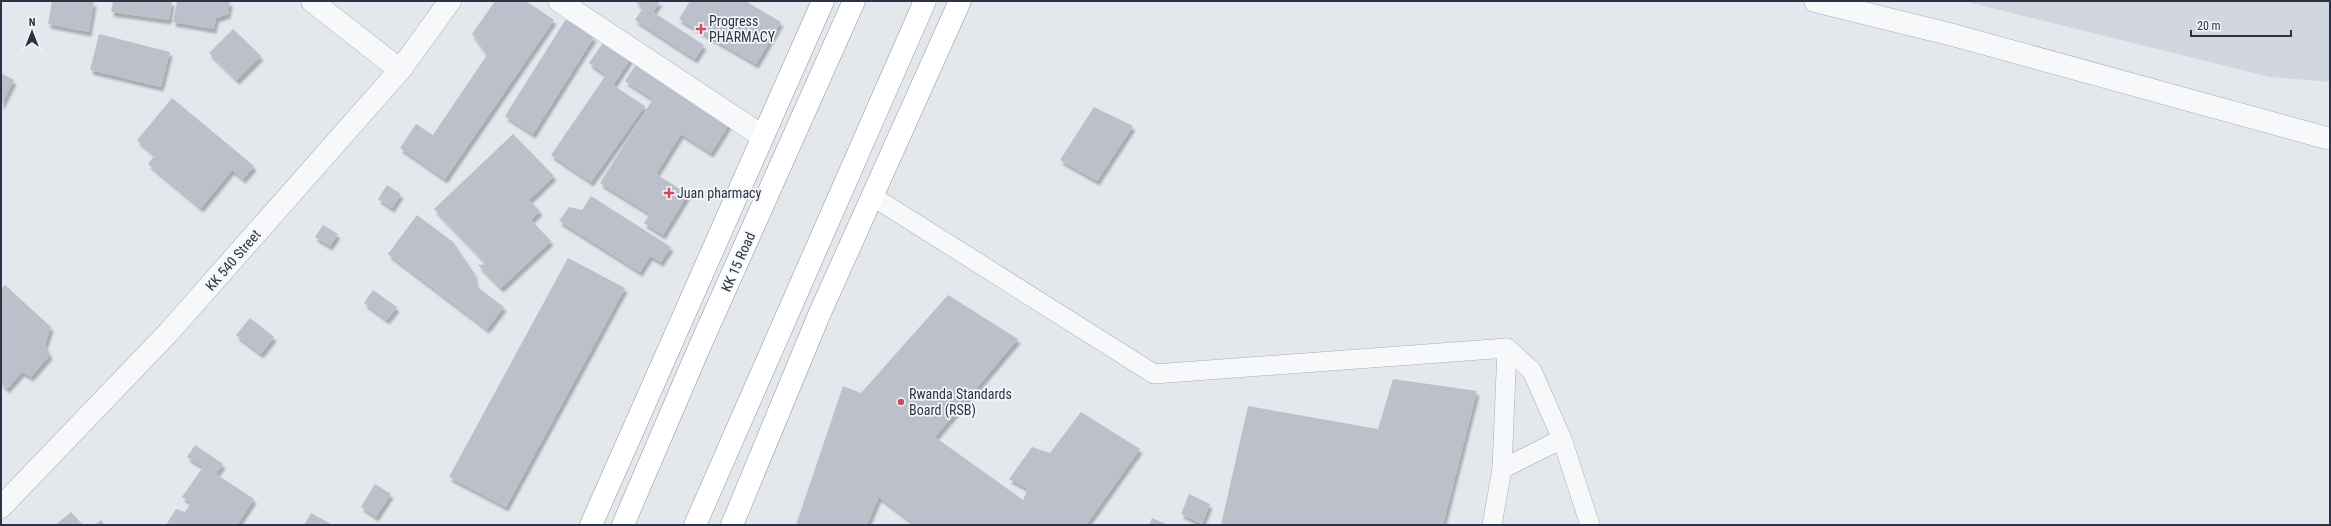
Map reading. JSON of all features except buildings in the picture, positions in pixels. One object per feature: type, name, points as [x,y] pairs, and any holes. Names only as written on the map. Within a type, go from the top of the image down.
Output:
[{"type":"highway","points":[[591,525],[823,1]]},
{"type":"highway","name":"KK 15 Road","points":[[623,525],[798,125],[854,1]]},
{"type":"highway","points":[[696,525],[827,221],[857,157],[925,1]]},
{"type":"highway","points":[[732,525],[816,322],[960,1]]},
{"type":"street","points":[[312,1],[400,70]]},
{"type":"street","name":"KK 540 Street","points":[[1,507],[168,333],[400,70],[450,1]]},
{"type":"street","points":[[558,1],[762,136]]},
{"type":"street","points":[[1815,1],[1953,35],[2330,139]]},
{"type":"lane","points":[[872,196],[1154,374],[1507,348],[1532,371],[1562,439],[1590,525]]},
{"type":"lane","points":[[1492,525],[1502,469],[1507,348]]},
{"type":"lane","points":[[1502,469],[1562,439]]},
{"type":"shaded area","points":[[1964,1],[2330,1],[2330,82],[2270,77]]},
{"type":"place","name":"Progress PHARMACY","points":[[701,29]]},
{"type":"place","name":"Juan pharmacy","points":[[669,193]]},
{"type":"place","name":"Rwanda Standards Board (RSB)","points":[[901,402]]}]
